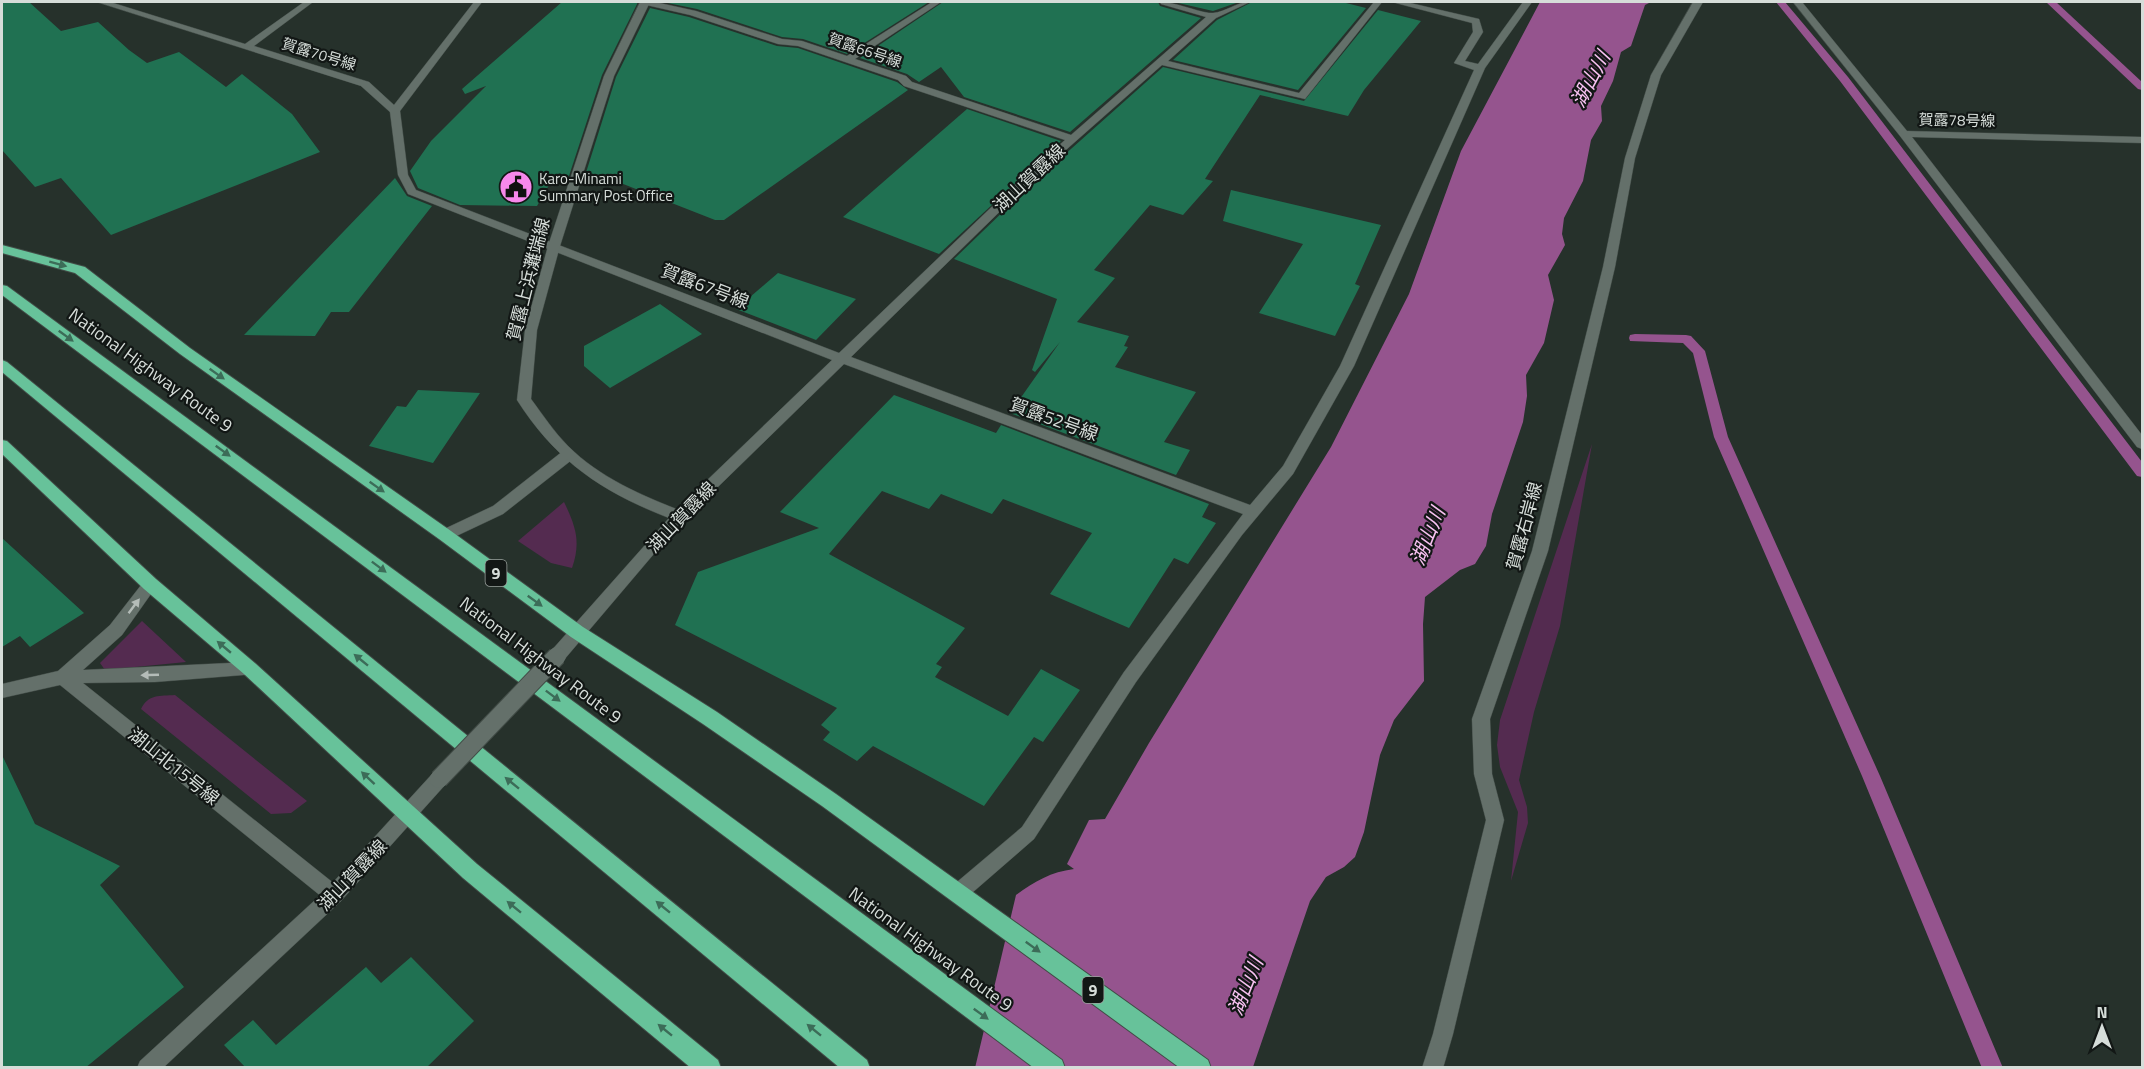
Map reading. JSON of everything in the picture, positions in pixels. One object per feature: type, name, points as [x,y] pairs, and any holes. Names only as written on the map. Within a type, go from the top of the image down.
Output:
[{"type":"highway","name":"9","points":[[2,249],[80,270],[185,351],[445,535],[577,632],[710,718],[986,912],[1200,1068]]},
{"type":"highway","name":"National Highway Route 9","points":[[2,289],[1054,1068]]},
{"type":"highway","points":[[2,365],[859,1068]]},
{"type":"highway","points":[[2,445],[150,584],[250,669],[470,872],[710,1068]]},
{"type":"street","name":"賀露70号線","points":[[102,2],[365,84],[395,111]]},
{"type":"street","points":[[248,47],[309,2]]},
{"type":"street","points":[[478,2],[395,111],[403,175],[412,192],[554,246]]},
{"type":"street","name":"賀露66号線","points":[[645,2],[693,13],[781,42],[800,43],[902,78],[908,84],[1073,138]]},
{"type":"street","name":"賀露上浜灘端線","points":[[645,2],[609,76],[554,246],[531,330],[525,400],[568,455],[609,485],[640,502],[680,516]]},
{"type":"street","points":[[847,60],[937,2]]},
{"type":"street","points":[[1164,2],[1214,16]]},
{"type":"street","name":"湖山賀露線","points":[[147,1068],[334,895],[557,656],[680,516],[1029,177],[1214,16],[1246,2]]},
{"type":"street","points":[[1161,62],[1301,97],[1378,2]]},
{"type":"street","points":[[1397,2],[1476,21],[1478,32],[1459,63],[1480,68]]},
{"type":"street","points":[[958,893],[1028,833],[1131,677],[1253,512],[1288,470],[1347,366],[1480,68],[1527,2]]},
{"type":"street","name":"賀露右岸線","points":[[1432,1068],[1443,1034],[1495,820],[1483,774],[1481,719],[1540,552],[1609,267],[1630,158],[1656,75],[1698,2]]},
{"type":"street","name":"賀露78号線","points":[[1798,2],[1904,134],[2142,140]]},
{"type":"street","points":[[1904,134],[2142,444]]},
{"type":"street","name":"賀露67号線","points":[[554,246],[842,359]]},
{"type":"street","name":"賀露52号線","points":[[842,359],[1253,512]]},
{"type":"street","points":[[445,535],[498,510],[568,455]]},
{"type":"street","points":[[63,676],[116,630],[150,584]]},
{"type":"street","points":[[2,692],[63,676],[155,675],[250,669]]},
{"type":"street","name":"湖山北15号線","points":[[63,676],[334,895]]},
{"type":"shaded area","points":[[1592,444],[1560,626],[1534,712],[1519,780],[1527,807],[1528,823],[1511,881],[1518,812],[1500,767],[1497,745],[1500,720]]},
{"type":"shaded area","points":[[564,502],[572,519],[577,542],[572,568],[551,563],[518,541]]},
{"type":"shaded area","points":[[142,621],[186,662],[105,670],[100,663]]},
{"type":"shaded area","points":[[175,695],[307,801],[291,813],[271,814],[141,709],[151,698]]},
{"type":"water","name":"湖山川","points":[[1540,2],[1651,2],[1645,5],[1631,46],[1621,52],[1613,81],[1601,106],[1602,121],[1591,140],[1583,181],[1564,218],[1562,234],[1565,245],[1548,275],[1554,300],[1544,343],[1526,375],[1527,396],[1523,422],[1492,514],[1486,546],[1475,564],[1460,570],[1425,597],[1424,681],[1394,720],[1380,755],[1364,832],[1355,857],[1344,867],[1326,877],[1310,901],[1253,1067],[975,1068],[1016,895],[1044,878],[1074,869],[1067,864],[1089,820],[1105,819],[1149,743],[1331,447],[1409,294],[1461,151]]},
{"type":"building","points":[[2,2],[29,2],[61,31],[98,22],[147,63],[179,52],[226,87],[242,74],[292,114],[320,152],[111,235],[61,178],[35,187],[2,150]]},
{"type":"building","points":[[562,2],[638,2],[602,75],[568,179],[553,178],[537,206],[460,205],[418,188],[410,171],[431,141],[486,86],[465,94],[462,89]]},
{"type":"building","points":[[663,2],[929,2],[847,54],[803,39],[782,37],[697,9]]},
{"type":"building","points":[[943,2],[1158,2],[1160,6],[1201,18],[1070,132],[964,97],[941,67],[919,82],[907,74],[860,58]]},
{"type":"building","points":[[1174,2],[1239,2],[1213,11]]},
{"type":"building","points":[[1252,2],[1342,2],[1366,8],[1298,90],[1173,60],[1217,20]]},
{"type":"building","points":[[650,8],[689,17],[777,46],[798,48],[897,82],[908,90],[724,220],[715,220],[613,180],[584,179],[616,77]]},
{"type":"building","points":[[1378,10],[1421,21],[1364,90],[1348,116],[1260,95],[1205,179],[1213,181],[1183,215],[1150,205],[1094,270],[1115,278],[1077,322],[1129,336],[1124,346],[1128,347],[1115,367],[1196,392],[1164,442],[1190,450],[1176,475],[1010,413],[1060,342],[1035,372],[1032,370],[1057,299],[954,259],[1035,181],[1163,67],[1304,101]]},
{"type":"building","points":[[967,109],[1061,141],[939,254],[843,217]]},
{"type":"building","points":[[395,178],[407,196],[432,206],[349,312],[331,312],[315,336],[244,335]]},
{"type":"building","points":[[1231,190],[1381,225],[1355,284],[1360,286],[1335,336],[1259,313],[1303,244],[1223,221]]},
{"type":"building","points":[[778,273],[856,299],[816,340],[736,309]]},
{"type":"building","points":[[660,304],[702,334],[610,388],[584,366],[584,346]]},
{"type":"building","points":[[418,390],[480,393],[433,463],[369,446],[397,406],[406,407]]},
{"type":"building","points":[[894,395],[996,433],[1001,425],[1209,504],[1202,517],[1216,523],[1188,564],[1174,558],[1129,628],[1050,594],[1092,533],[1003,499],[992,514],[941,494],[929,509],[882,491],[829,554],[965,628],[936,664],[942,667],[935,677],[1008,716],[1041,669],[1080,690],[1043,742],[1034,737],[984,806],[873,746],[857,761],[823,740],[830,732],[821,725],[837,708],[675,625],[698,572],[819,528],[780,512]]},
{"type":"building","points":[[2,538],[84,613],[30,647],[20,636],[2,647]]},
{"type":"building","points":[[2,755],[35,824],[120,866],[100,885],[184,987],[85,1068],[2,1068]]},
{"type":"building","points":[[411,957],[474,1021],[426,1068],[246,1068],[224,1045],[253,1020],[276,1045],[366,967],[381,983]]},
{"type":"waterway","points":[[1781,2],[1844,79],[2142,472]]},
{"type":"waterway","points":[[2051,2],[2142,87]]},
{"type":"waterway","points":[[1635,338],[1686,339],[1699,351],[1721,437],[1871,776],[1993,1068]]},
{"type":"place","name":"Karo-Minami Summary Post Office","points":[[516,187]]}]
